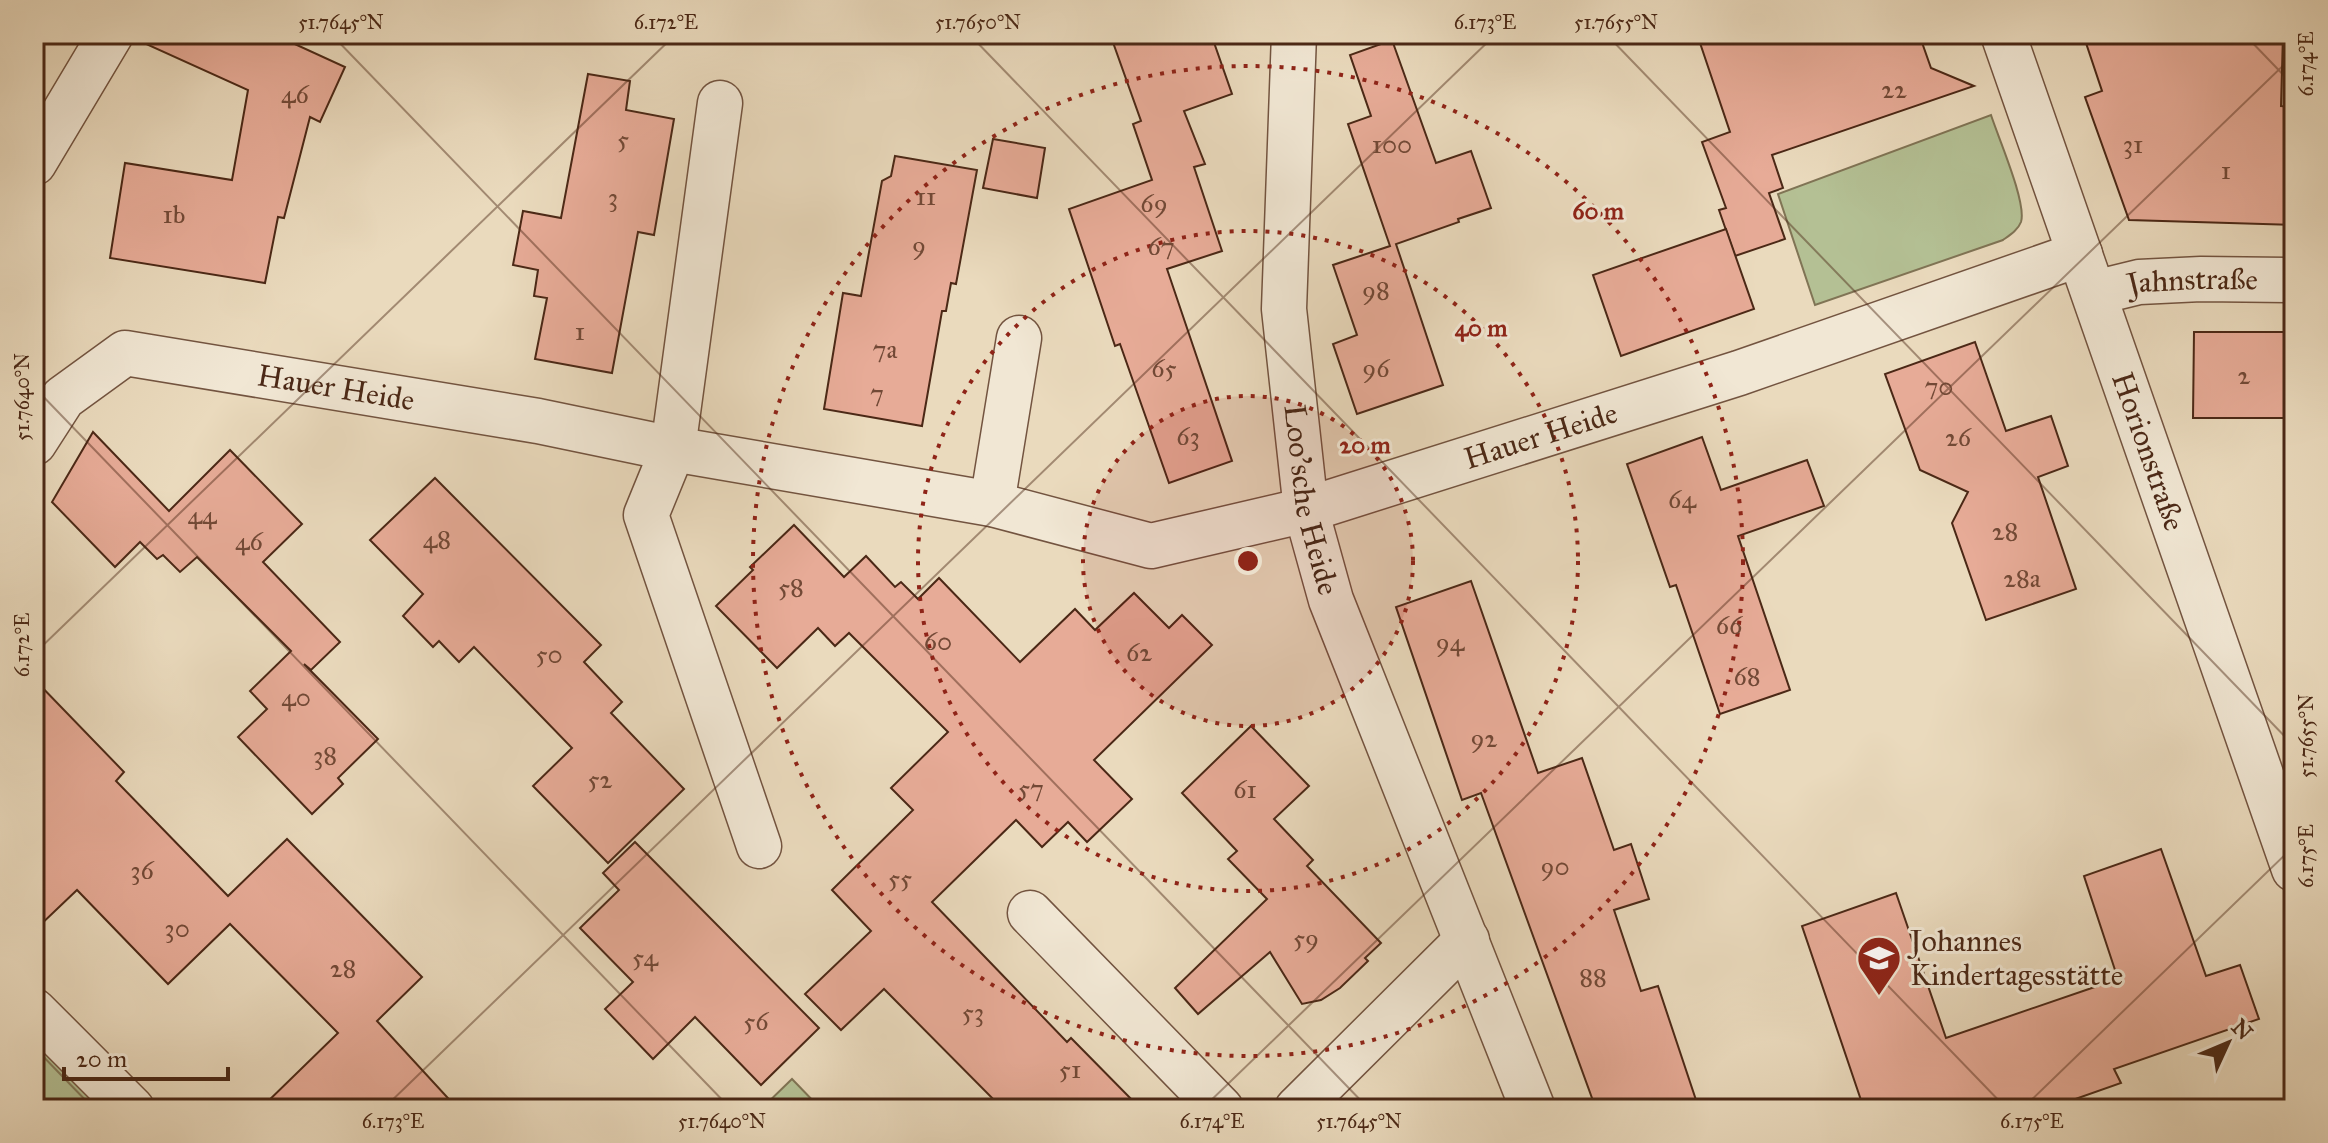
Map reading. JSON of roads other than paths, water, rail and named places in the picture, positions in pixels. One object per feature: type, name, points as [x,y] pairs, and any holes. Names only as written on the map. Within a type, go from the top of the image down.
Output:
[{"type":"street","points":[[34,163],[111,34]]},
{"type":"street","name":"Loo'sche Heide","points":[[1294,34],[1284,309],[1306,510],[1331,600],[1533,1109]]},
{"type":"street","name":"Horionstraße","points":[[2003,34],[2294,869]]},
{"type":"street","points":[[720,103],[673,449],[646,515],[759,846]]},
{"type":"street","name":"Hauer Heide","points":[[34,443],[63,398],[125,353],[538,421],[673,449],[992,504],[1151,546],[1306,510],[1739,373],[2087,274]]},
{"type":"street","name":"Jahnstraße","points":[[2087,274],[2139,282],[2294,280]]},
{"type":"street","points":[[992,504],[1019,338]]},
{"type":"street","points":[[1030,913],[1221,1109]]},
{"type":"street","points":[[1297,1109],[1467,940]]},
{"type":"street","points":[[34,1011],[132,1109]]},
{"type":"place","name":"Johannes Kindertagesstätte","points":[[1879,997]]}]
